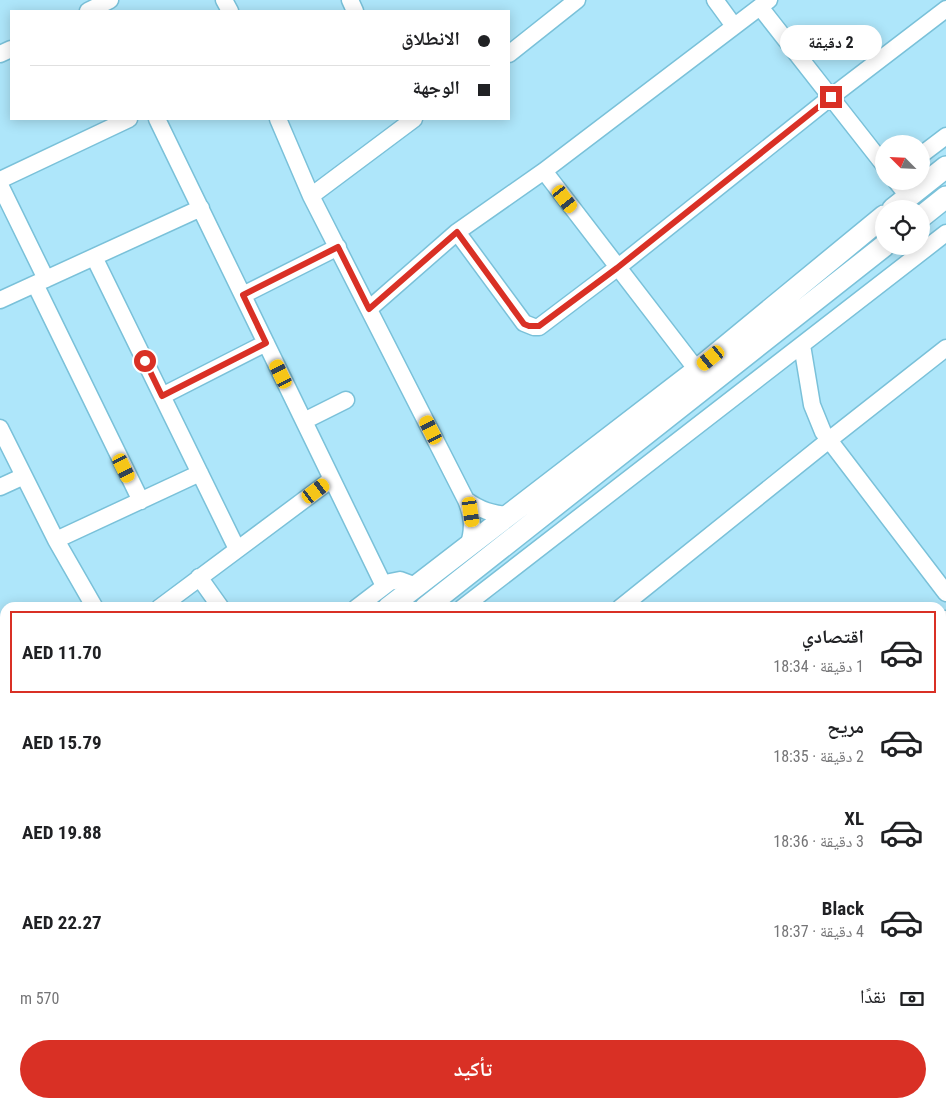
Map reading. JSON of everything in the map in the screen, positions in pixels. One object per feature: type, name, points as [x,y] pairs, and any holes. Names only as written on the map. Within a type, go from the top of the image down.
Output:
[{"type":"main road","points":[[899,195],[946,167]]},
{"type":"main road","points":[[930,210],[946,197]]},
{"type":"main road","points":[[396,602],[697,370],[875,223]]},
{"type":"main road","points":[[433,602],[875,253]]},
{"type":"street","points":[[90,10],[110,0]]},
{"type":"street","points":[[510,53],[577,0]]},
{"type":"street","points":[[716,0],[734,26]]},
{"type":"street","points":[[369,309],[457,232],[544,171],[765,3],[831,97],[875,153]]},
{"type":"street","points":[[457,232],[521,319],[529,326],[534,327],[543,324],[946,9]]},
{"type":"street","points":[[0,180],[127,120]]},
{"type":"street","points":[[158,120],[384,586]]},
{"type":"street","points":[[278,120],[312,196],[466,500],[473,524],[468,547]]},
{"type":"street","points":[[312,196],[411,120]]},
{"type":"street","points":[[930,148],[946,136]]},
{"type":"street","points":[[544,171],[697,370]]},
{"type":"street","points":[[0,185],[41,282],[140,501]]},
{"type":"street","points":[[0,300],[201,208]]},
{"type":"street","points":[[470,602],[946,233]]},
{"type":"street","points":[[243,295],[338,247]]},
{"type":"street","points":[[94,257],[237,549]]},
{"type":"street","points":[[162,396],[266,343]]},
{"type":"street","points":[[802,345],[812,405],[818,423],[946,593]]},
{"type":"street","points":[[627,602],[946,348]]},
{"type":"street","points":[[304,420],[346,400]]},
{"type":"street","points":[[0,428],[56,540],[92,602]]},
{"type":"street","points":[[56,540],[200,473]]},
{"type":"street","points":[[0,487],[24,476]]},
{"type":"street","points":[[166,602],[332,479]]},
{"type":"street","points":[[466,500],[487,512],[509,515]]},
{"type":"street","points":[[199,578],[216,602]]},
{"type":"street","points":[[364,602],[390,582],[400,580],[416,586]]},
{"type":"route","points":[[145,361],[162,396],[266,343],[243,295],[338,247],[369,309],[457,232],[524,324],[534,327],[539,326],[617,268],[831,97]]}]
